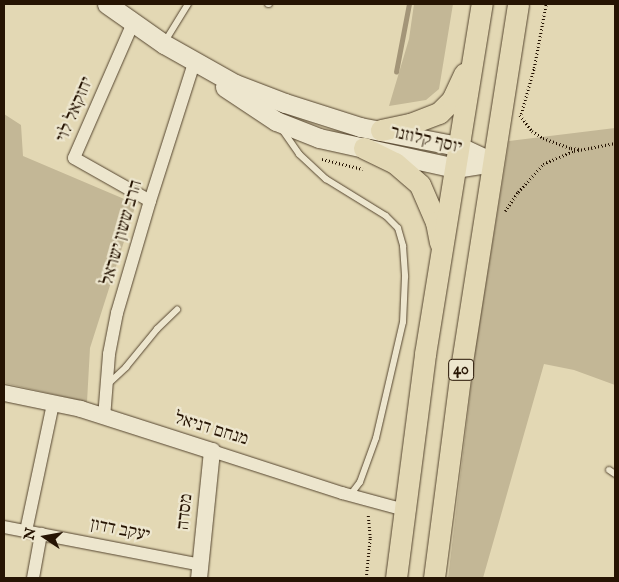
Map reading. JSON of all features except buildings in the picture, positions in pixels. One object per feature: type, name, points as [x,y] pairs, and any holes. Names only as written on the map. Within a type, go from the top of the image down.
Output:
[{"type":"highway","name":"40","points":[[434,578],[462,362],[518,4]]},
{"type":"highway","name":"40","points":[[396,578],[425,354],[481,14]]},
{"type":"highway","points":[[381,130],[426,119],[438,113],[452,100],[462,80],[481,14]]},
{"type":"highway","points":[[364,148],[396,163],[420,185],[436,222],[442,254]]},
{"type":"main road","name":"יוסף קלוזנר","points":[[107,4],[194,63],[235,84],[360,127],[458,146],[493,162]]},
{"type":"main road","name":"יוסף קלוזנר","points":[[194,63],[240,99],[276,121],[319,138],[455,168],[493,162]]},
{"type":"street","name":"יחזקאל לוי","points":[[133,23],[74,158],[150,201]]},
{"type":"street","name":"הרב ששון ישראל","points":[[104,418],[109,354],[117,313],[194,63]]},
{"type":"street","name":"מנחם דניאל","points":[[4,393],[81,410],[342,493],[405,510]]},
{"type":"street","points":[[26,531],[53,404]]},
{"type":"street","name":"מסדה","points":[[200,571],[212,451]]},
{"type":"street","name":"יעקב דדון","points":[[4,527],[200,571]]},
{"type":"street","points":[[32,578],[41,534]]},
{"type":"lane","points":[[164,44],[188,4]]},
{"type":"lane","points":[[276,121],[299,154],[326,179],[386,216],[398,228],[403,246],[405,277],[402,322],[376,438],[360,482],[353,494],[342,493]]},
{"type":"lane","points":[[107,385],[126,367],[157,329],[177,310]]},
{"type":"lane","points":[[609,470],[615,474]]},
{"type":"path","points":[[519,125],[534,68],[546,4]]},
{"type":"path","points":[[518,110],[520,116],[532,131],[542,138],[571,148],[584,149]]},
{"type":"path","points":[[504,211],[543,164],[560,155],[615,144]]},
{"type":"path","points":[[299,154],[372,171]]},
{"type":"path","points":[[502,216],[506,199]]},
{"type":"path","points":[[366,578],[370,538],[368,500]]},
{"type":"shaded area","points":[[414,4],[453,4],[439,89],[426,100],[389,106],[409,39]]},
{"type":"shaded area","points":[[4,114],[21,125],[23,156],[136,204],[90,348],[87,402],[4,383]]},
{"type":"shaded area","points":[[615,128],[615,385],[574,370],[544,364],[483,578],[448,578],[476,345],[509,141]]},
{"type":"waterway","points":[[396,72],[409,4]]}]
